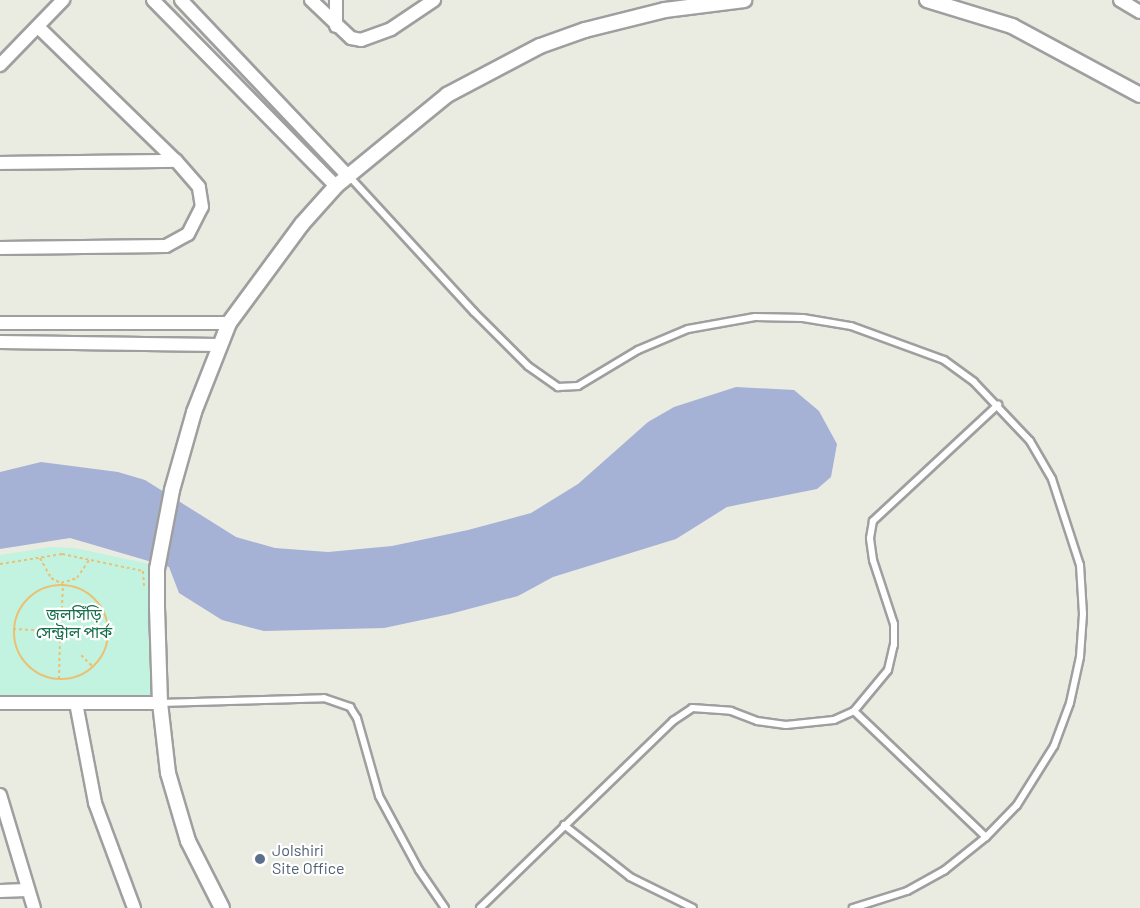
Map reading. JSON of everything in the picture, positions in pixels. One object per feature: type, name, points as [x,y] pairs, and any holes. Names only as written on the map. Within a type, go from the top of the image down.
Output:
[{"type":"street","points":[[0,65],[63,0]]},
{"type":"street","points":[[153,0],[336,186]]},
{"type":"street","points":[[181,0],[347,175]]},
{"type":"street","points":[[311,0],[351,39],[377,37],[432,0]]},
{"type":"street","points":[[336,0],[336,26]]},
{"type":"street","points":[[222,908],[188,841],[165,761],[150,570],[172,490],[218,345],[229,323],[302,224],[336,186],[447,95],[540,45],[629,17],[744,0]]},
{"type":"street","points":[[927,0],[1012,26],[1140,95]]},
{"type":"street","points":[[0,248],[152,248],[176,242],[194,226],[203,197],[199,187],[176,161],[38,27]]},
{"type":"street","points":[[0,163],[176,161]]},
{"type":"street","points":[[0,322],[229,323]]},
{"type":"street","points":[[0,342],[218,345]]},
{"type":"street","points":[[0,703],[160,703]]},
{"type":"street","points":[[76,703],[95,803],[134,908]]},
{"type":"street","points":[[0,799],[34,908]]},
{"type":"street","points":[[0,891],[27,891]]},
{"type":"lane","points":[[347,175],[474,312],[528,366],[558,387],[578,386],[638,350],[688,329],[755,317],[803,318],[851,326],[944,360],[974,382],[1030,441],[1052,479],[1080,565],[1083,614],[1070,703],[1054,746],[1017,805],[986,837],[945,870],[907,891],[853,908]]},
{"type":"lane","points":[[480,908],[564,825],[609,788],[673,722],[692,708],[730,711],[757,722],[786,725],[834,720],[854,711],[888,669],[894,645],[894,624],[873,560],[870,537],[873,521],[998,405]]},
{"type":"lane","points":[[160,703],[324,698],[350,707],[357,718],[379,796],[419,870],[445,908]]},
{"type":"lane","points":[[854,711],[986,837]]},
{"type":"lane","points":[[564,825],[630,878],[693,908]]},
{"type":"path","points":[[0,564],[62,554],[150,570]]},
{"type":"path","points":[[40,558],[51,578],[61,583],[77,578],[89,560]]},
{"type":"path","points":[[61,627],[63,584]]},
{"type":"path","points":[[63,584],[79,588],[98,603],[108,635],[102,656],[93,667],[75,677],[58,679],[30,668],[16,649],[13,629],[17,613],[31,595],[63,584]]},
{"type":"path","points":[[13,629],[48,631]]},
{"type":"path","points":[[86,634],[108,635]]},
{"type":"path","points":[[58,679],[60,639]]},
{"type":"path","points":[[81,654],[93,667]]},
{"type":"green space","name":"জলসিঁড়ি সেন্ট্রাল পার্ক","points":[[51,547],[75,548],[150,564],[157,698],[0,697],[0,555]]},
{"type":"water","points":[[736,387],[794,390],[819,411],[837,444],[831,477],[817,489],[727,507],[676,539],[553,577],[518,596],[450,614],[384,628],[264,631],[222,620],[179,593],[169,567],[70,538],[0,549],[0,472],[41,462],[118,472],[145,480],[236,537],[275,548],[328,552],[392,546],[468,530],[531,513],[578,484],[648,422],[674,407]]},
{"type":"place","name":"Jolshiri Site Office","points":[[260,859]]}]
